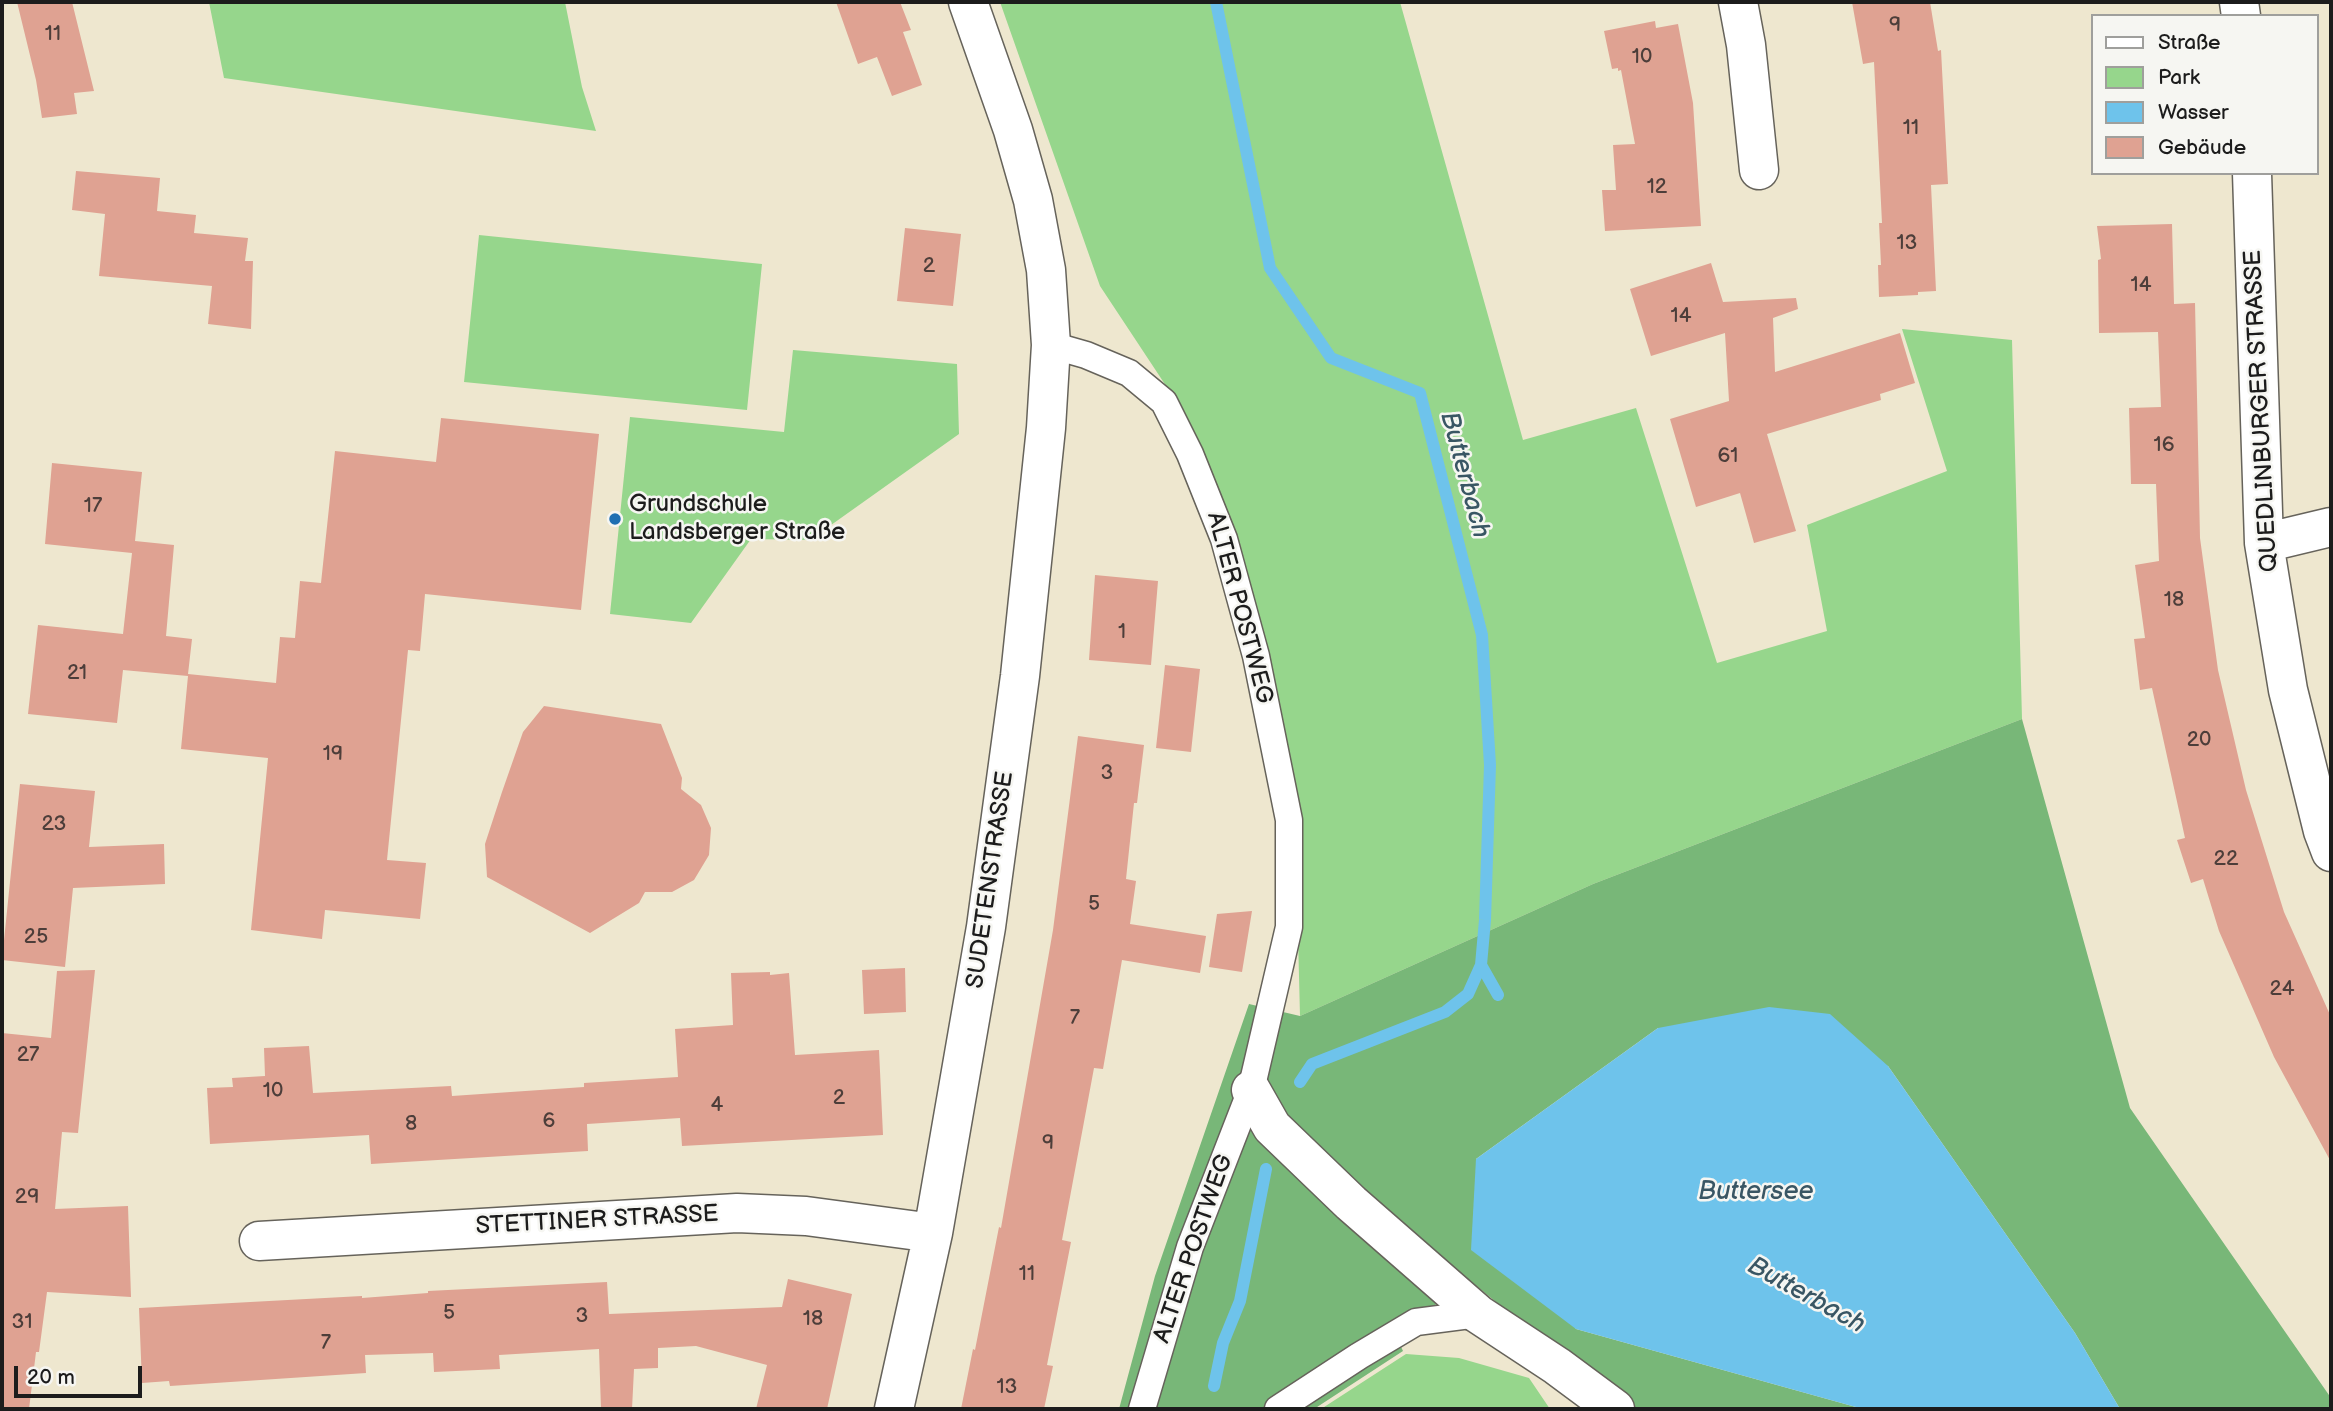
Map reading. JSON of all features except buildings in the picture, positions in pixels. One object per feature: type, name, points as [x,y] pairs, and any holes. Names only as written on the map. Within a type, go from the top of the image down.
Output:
[{"type":"street","points":[[968,2],[1013,130],[1033,200],[1046,270],[1051,345]]},
{"type":"street","points":[[1738,2],[1759,170]]},
{"type":"street","name":"QUEDLINBURGER STRASSE","points":[[2252,175],[2264,543],[2288,690],[2323,831],[2331,852]]},
{"type":"street","name":"SUDETENSTRASSE","points":[[894,1409],[933,1233],[986,927],[1020,676],[1046,428],[1051,345]]},
{"type":"street","points":[[2264,543],[2331,527]]},
{"type":"street","points":[[1251,1090],[1272,1127],[1351,1203],[1478,1314],[1558,1366],[1615,1409]]},
{"type":"street","name":"STETTINER STRASSE","points":[[259,1241],[737,1213],[806,1216],[933,1233]]},
{"type":"lane","name":"ALTER POSTWEG","points":[[1051,345],[1086,355],[1129,373],[1164,402],[1190,454],[1224,539],[1256,656],[1289,820],[1289,927],[1251,1090],[1190,1247],[1142,1409]]},
{"type":"lane","points":[[1278,1409],[1416,1322],[1478,1314]]},
{"type":"green space","points":[[209,2],[565,2],[582,87],[596,131],[224,78]]},
{"type":"green space","points":[[1000,2],[1400,2],[1523,440],[1636,408],[1717,663],[1827,631],[1807,525],[1947,471],[1902,329],[2012,340],[2022,719],[1593,884],[1300,1016],[1294,776],[1237,537],[1180,407],[1100,286]]},
{"type":"green space","points":[[479,235],[762,264],[747,410],[464,382]]},
{"type":"green space","points":[[793,350],[957,364],[959,434],[810,540],[751,539],[691,623],[610,614],[630,417],[784,432]]},
{"type":"green space","points":[[2022,719],[2130,1108],[2331,1398],[2331,1409],[2120,1409],[2075,1333],[1888,1066],[1658,1028],[1476,1159],[1576,1329],[1863,1409],[1627,1409],[1474,1284],[1392,1328],[1403,1351],[1314,1409],[1119,1409],[1155,1276],[1249,1004],[1300,1016],[1593,884]]},
{"type":"green space","points":[[1406,1354],[1459,1358],[1529,1378],[1550,1409],[1321,1409]]},
{"type":"water","name":"Buttersee","points":[[1769,1007],[1830,1014],[1888,1066],[2075,1333],[2120,1409],[1863,1409],[1576,1329],[1471,1250],[1476,1159],[1658,1028]]},
{"type":"waterway","name":"Butterbach","points":[[1216,2],[1270,268],[1331,358],[1420,393],[1482,635],[1490,765],[1481,965],[1498,995]]},
{"type":"waterway","points":[[1300,1082],[1312,1064],[1445,1012],[1468,994],[1481,965]]},
{"type":"waterway","points":[[1214,1386],[1223,1343],[1240,1301],[1266,1169]]},
{"type":"place","name":"Grundschule Landsberger Straße","points":[[615,519]]}]
